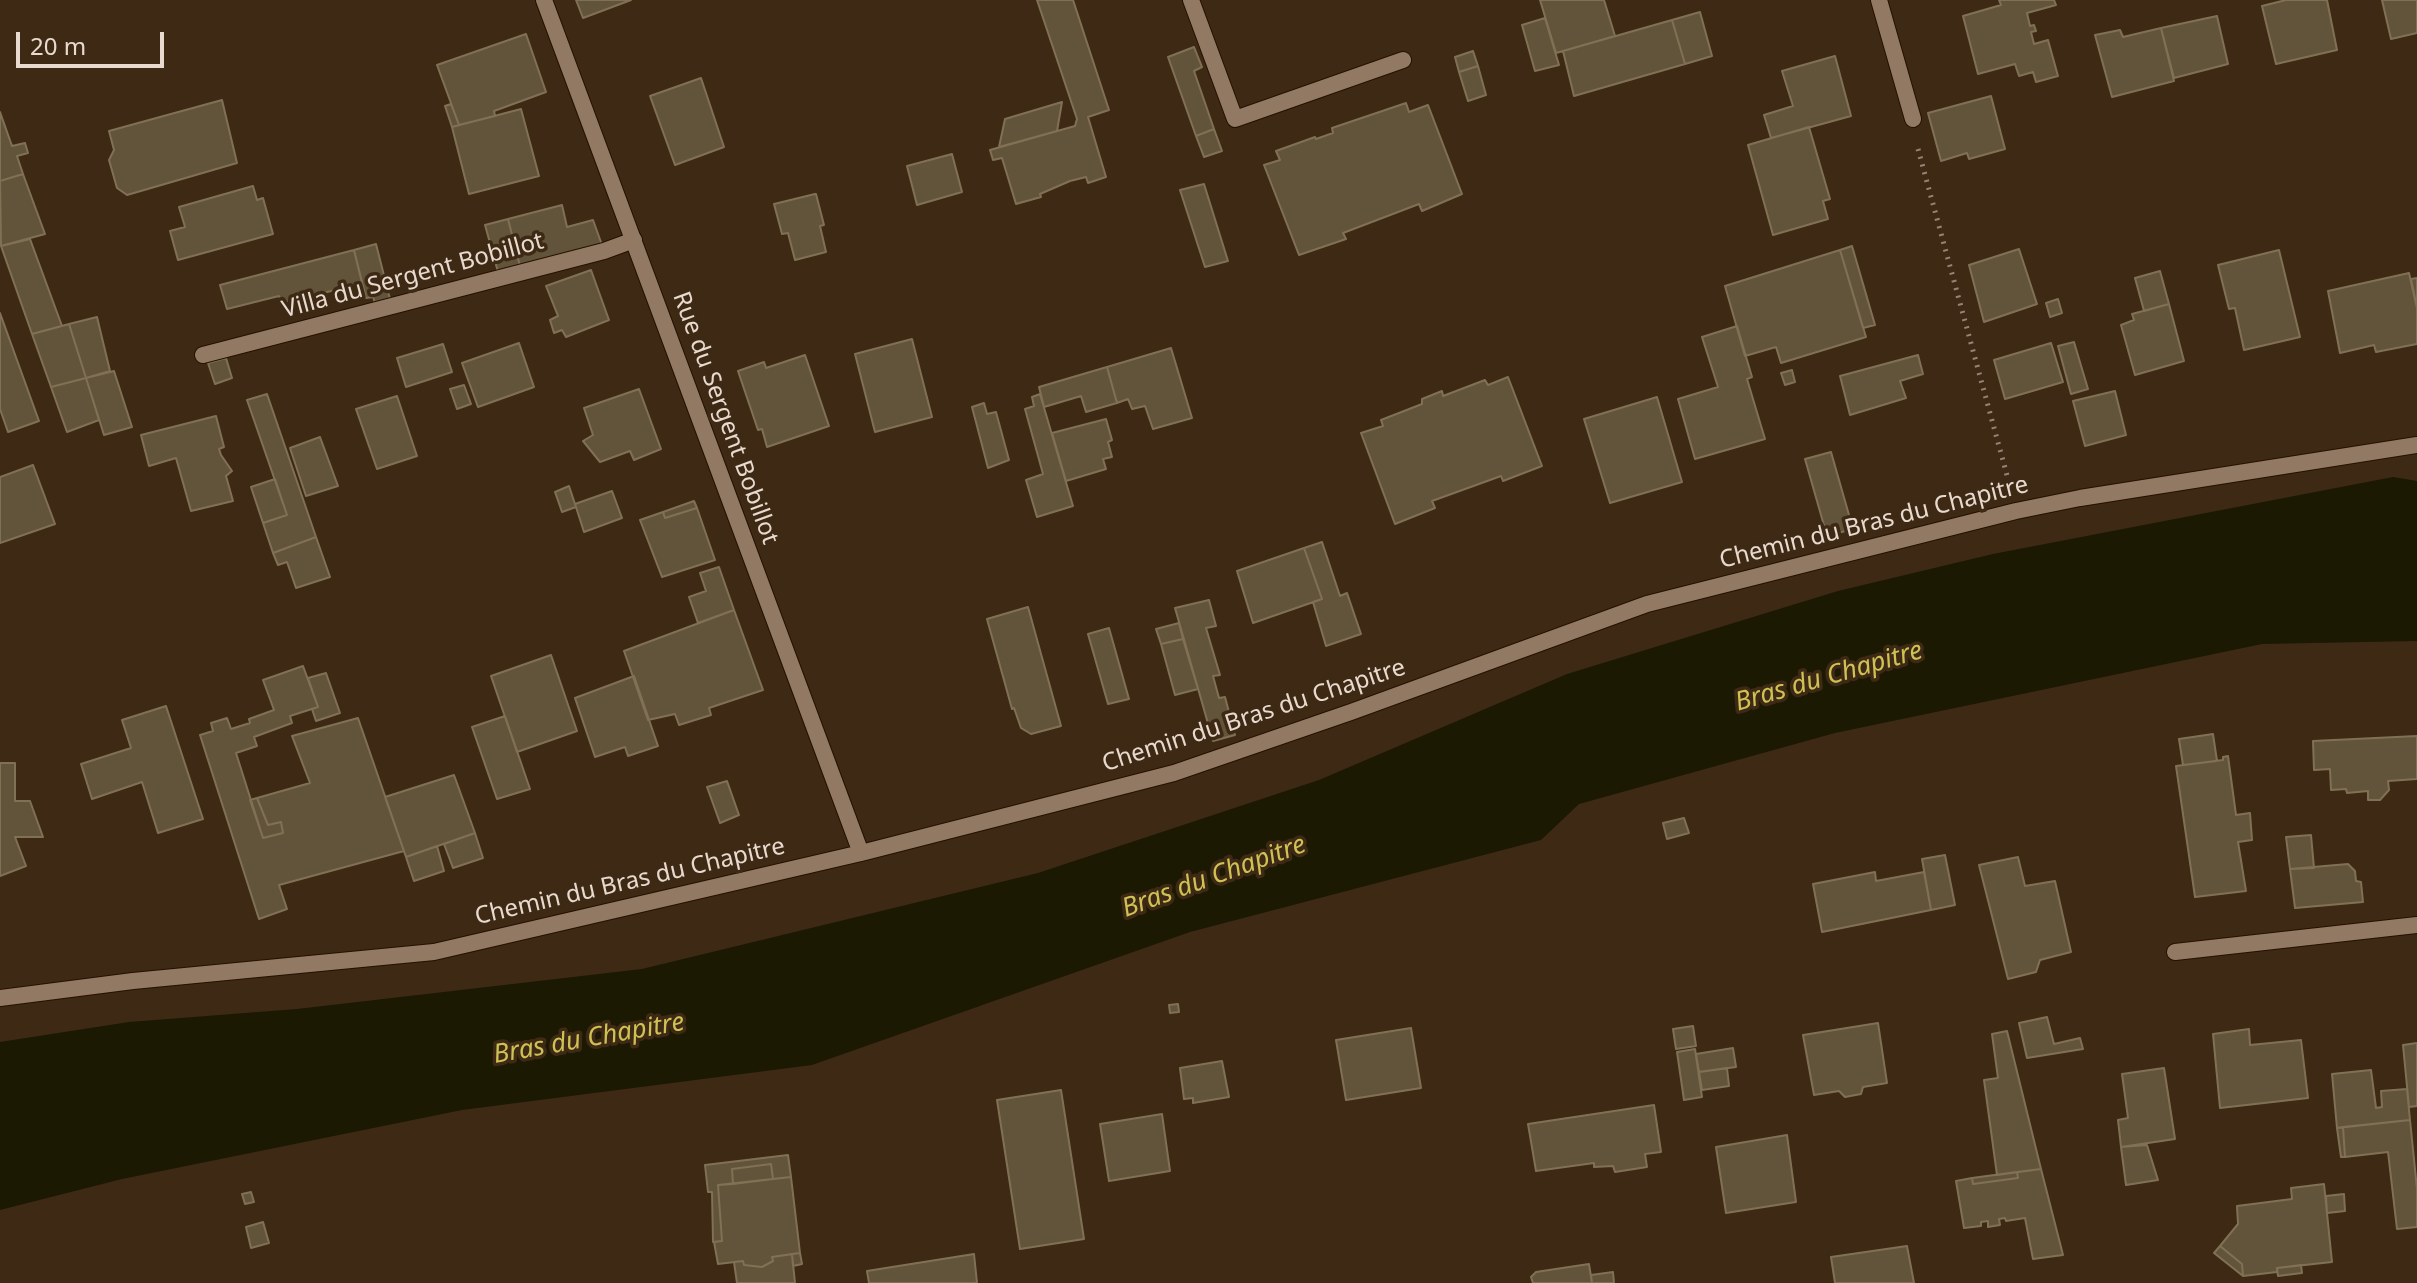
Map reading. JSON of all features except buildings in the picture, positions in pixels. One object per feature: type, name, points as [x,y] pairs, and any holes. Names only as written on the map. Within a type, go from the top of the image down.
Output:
[{"type":"street","name":"Rue du Sergent Bobillot","points":[[544,0],[861,853]]},
{"type":"street","points":[[1191,0],[1235,119],[1403,60]]},
{"type":"street","points":[[1879,0],[1913,119]]},
{"type":"street","name":"Villa du Sergent Bobillot","points":[[203,355],[604,251],[634,240]]},
{"type":"street","name":"Chemin du Bras du Chapitre","points":[[0,998],[133,981],[434,952],[861,853],[1174,773],[1647,604],[2016,511],[2080,498],[2417,445]]},
{"type":"street","points":[[2175,952],[2417,925]]},
{"type":"path","points":[[1918,149],[2016,511]]},
{"type":"water","name":"Bras du Chapitre","points":[[2393,477],[2417,481],[2417,641],[2262,644],[1835,733],[1579,804],[1541,840],[1190,932],[812,1065],[462,1110],[122,1179],[0,1210],[0,1042],[129,1022],[297,1009],[642,969],[1038,873],[1319,780],[1567,674],[1838,591],[1993,554]]}]
